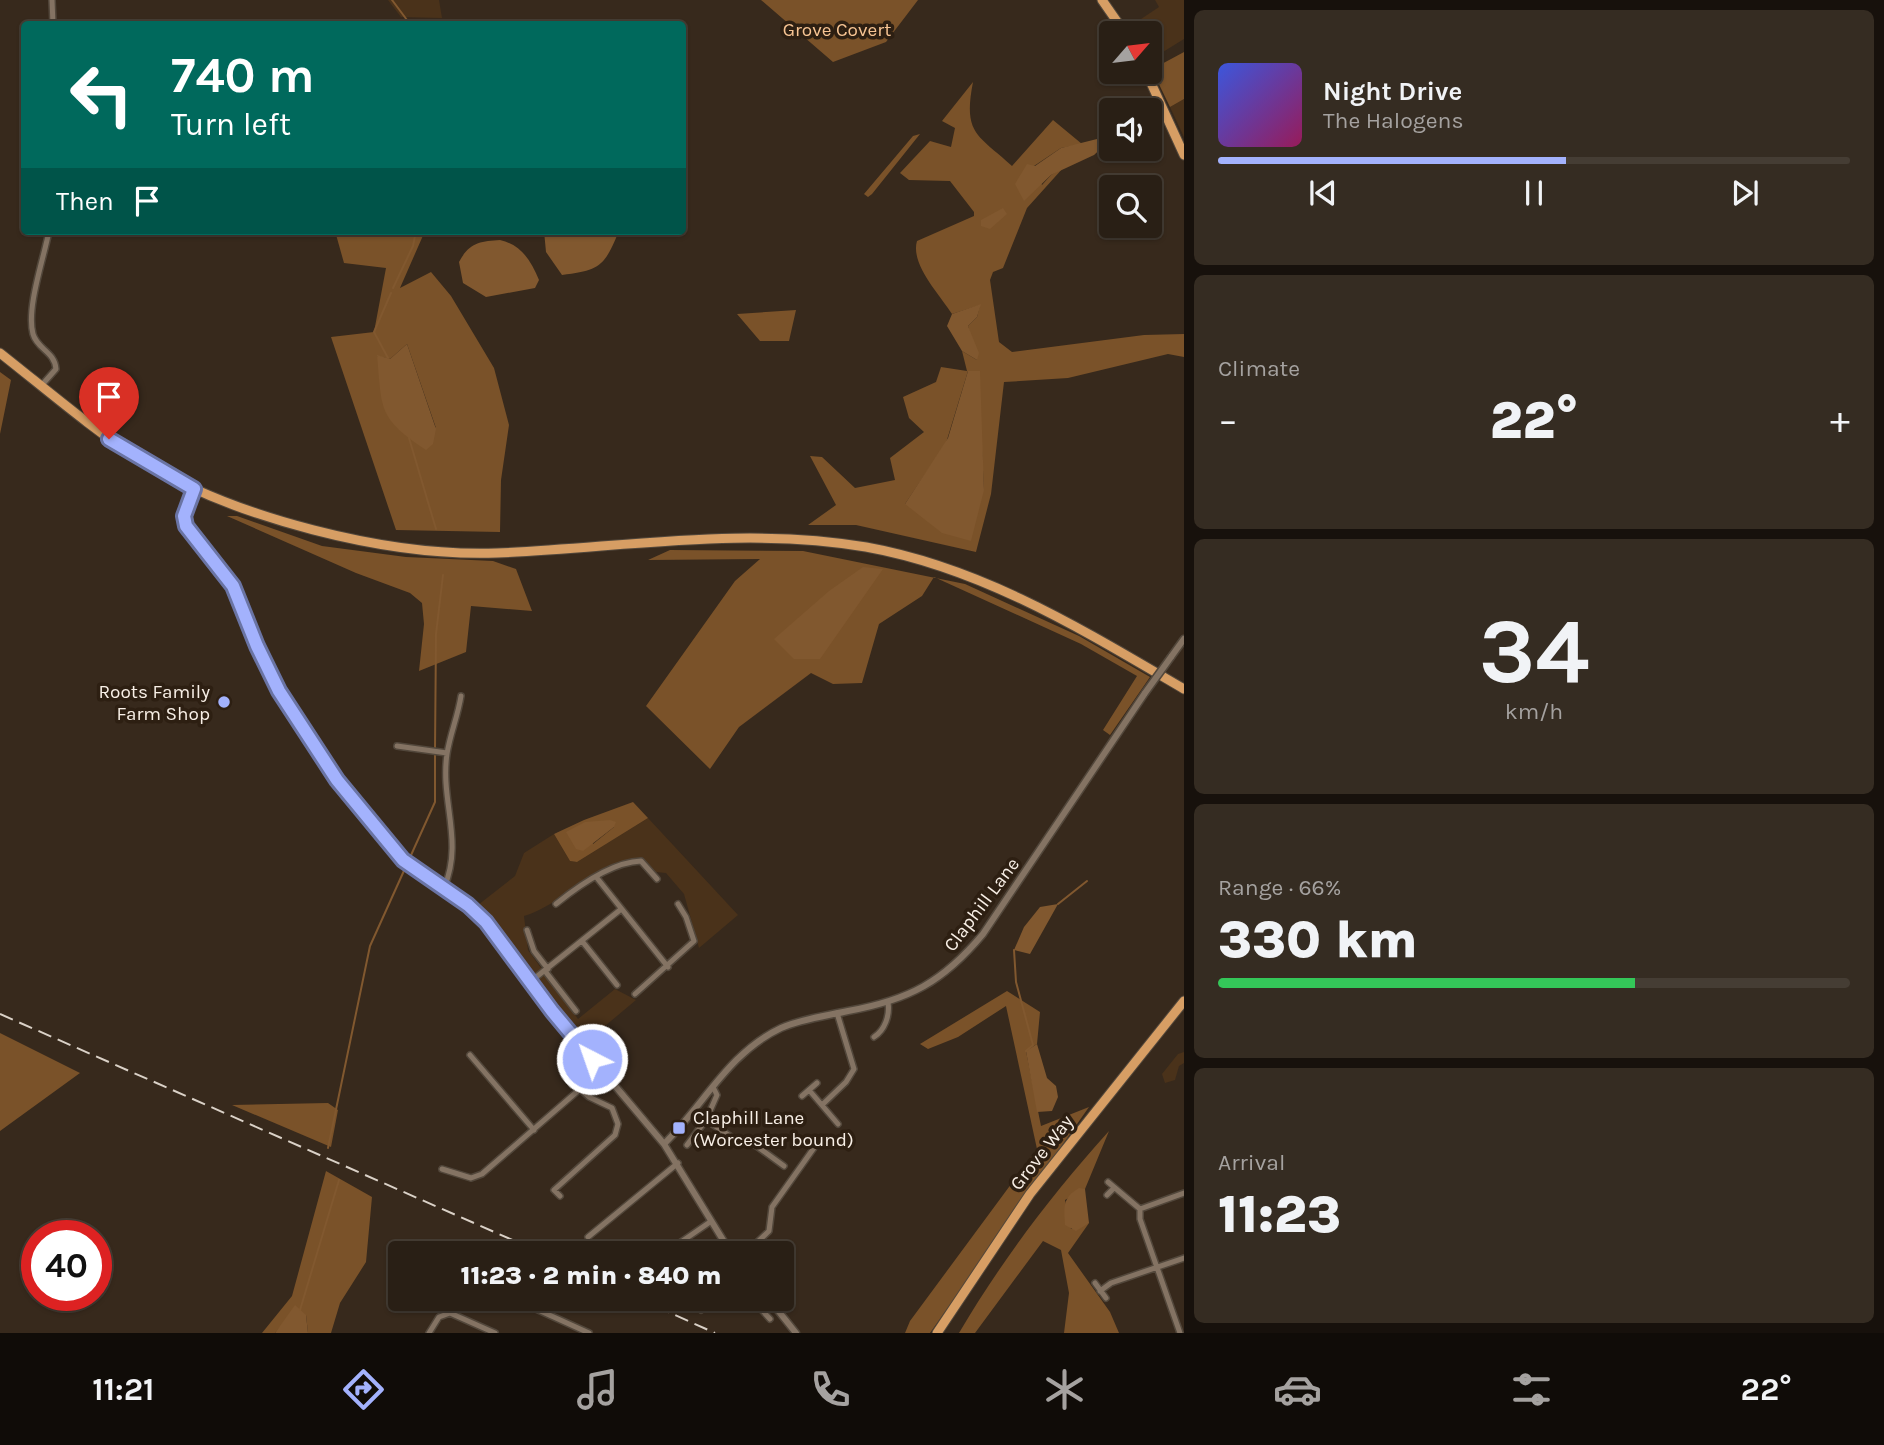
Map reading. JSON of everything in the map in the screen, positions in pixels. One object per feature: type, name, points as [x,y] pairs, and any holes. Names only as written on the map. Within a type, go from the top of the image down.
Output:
[{"type":"highway","points":[[1102,0],[1117,21]]},
{"type":"highway","points":[[1151,84],[1184,155]]},
{"type":"highway","points":[[0,353],[109,439],[194,489],[302,526],[400,546],[444,551],[493,553],[746,537],[834,542],[886,551],[971,577],[1026,600],[1184,689]]},
{"type":"highway","name":"Grove Way","points":[[937,1333],[1030,1194],[1184,1001]]},
{"type":"street","points":[[52,0],[53,21]]},
{"type":"street","points":[[41,386],[56,369],[53,357],[36,341],[31,320],[48,235]]},
{"type":"street","points":[[194,489],[184,516],[186,526],[233,586],[257,646],[301,729],[388,844],[415,870],[444,888],[486,922],[530,982],[664,1144],[678,1163],[723,1241]]},
{"type":"street","name":"Claphill Lane","points":[[664,1144],[737,1056],[765,1037],[796,1023],[888,1003],[927,986],[948,972],[977,942],[1184,639]]},
{"type":"street","points":[[444,888],[454,850],[446,778],[447,754],[461,696]]},
{"type":"street","points":[[397,746],[447,754]]},
{"type":"street","points":[[556,904],[610,870],[640,861],[657,878]]},
{"type":"street","points":[[597,878],[668,967]]},
{"type":"street","points":[[635,994],[694,942],[686,916],[678,904]]},
{"type":"street","points":[[530,982],[620,910]]},
{"type":"street","points":[[527,930],[534,951],[576,1011]]},
{"type":"street","points":[[582,942],[617,985]]},
{"type":"street","points":[[874,1037],[883,1028],[889,1011],[888,1003]]},
{"type":"street","points":[[821,1104],[840,1088],[854,1069],[837,1013]]},
{"type":"street","points":[[470,1055],[534,1130]]},
{"type":"street","points":[[442,1169],[471,1178],[482,1174],[602,1070]]},
{"type":"street","points":[[802,1096],[817,1083]]},
{"type":"street","points":[[687,1145],[706,1120],[717,1095],[712,1087]]},
{"type":"street","points":[[560,1196],[554,1190],[615,1135],[618,1124],[612,1108],[589,1097],[580,1089]]},
{"type":"street","points":[[809,1090],[838,1124]]},
{"type":"street","points":[[706,1120],[733,1138],[751,1142],[784,1166]]},
{"type":"street","points":[[759,1241],[769,1231],[772,1207],[816,1145]]},
{"type":"street","points":[[588,1237],[678,1163]]},
{"type":"street","points":[[457,1175],[460,1166]]},
{"type":"street","points":[[1108,1182],[1140,1209]]},
{"type":"street","points":[[1107,1195],[1114,1188]]},
{"type":"street","points":[[1140,1209],[1184,1193]]},
{"type":"street","points":[[1140,1209],[1140,1219],[1181,1333]]},
{"type":"street","points":[[682,1241],[710,1222]]},
{"type":"street","points":[[1100,1291],[1111,1283],[1184,1258]]},
{"type":"street","points":[[1095,1283],[1106,1298]]},
{"type":"street","points":[[540,1311],[589,1333]]},
{"type":"street","points":[[762,1311],[769,1319]]},
{"type":"street","points":[[778,1311],[796,1333]]},
{"type":"street","points":[[429,1333],[439,1317],[450,1313],[495,1333]]},
{"type":"shaded area","points":[[388,0],[439,0],[442,18],[401,17]]},
{"type":"shaded area","points":[[1155,0],[1184,0],[1184,39],[1162,53],[1162,21],[1138,21],[1159,7]]},
{"type":"shaded area","points":[[1184,99],[1184,137],[1170,107]]},
{"type":"shaded area","points":[[1099,138],[1099,150],[1094,155],[1051,175],[1024,201],[1015,184],[1027,164],[1035,166],[1061,148]]},
{"type":"shaded area","points":[[1003,208],[1007,214],[990,229],[981,226],[981,220]]},
{"type":"shaded area","points":[[544,235],[617,235],[599,265],[585,271],[562,275],[546,252]]},
{"type":"shaded area","points":[[500,240],[520,250],[529,260],[539,280],[535,288],[486,297],[463,283],[459,262],[467,251],[481,242]]},
{"type":"shaded area","points":[[981,304],[977,317],[968,326],[979,353],[977,360],[962,351],[947,326],[952,314]]},
{"type":"shaded area","points":[[407,344],[436,429],[433,444],[426,450],[399,429],[385,411],[382,401],[377,355],[390,359]]},
{"type":"shaded area","points":[[968,371],[980,371],[984,490],[971,541],[942,533],[905,504],[948,438]]},
{"type":"shaded area","points":[[863,567],[883,569],[820,659],[794,659],[774,639],[829,591]]},
{"type":"shaded area","points":[[648,818],[738,915],[699,948],[684,894],[666,873],[656,872],[642,857],[604,868],[545,907],[524,916],[528,950],[578,1019],[615,989],[636,1000],[586,1042],[557,1009],[478,905],[515,876],[524,853],[554,834],[570,861],[577,862]]},
{"type":"shaded area","points":[[585,822],[616,822],[614,827],[583,851],[576,849],[566,832]]},
{"type":"shaded area","points":[[1058,904],[1030,954],[1014,950],[1024,927],[1040,907]]},
{"type":"shaded area","points":[[1037,1044],[1047,1078],[1056,1086],[1058,1097],[1052,1111],[1037,1112],[1026,1051]]},
{"type":"shaded area","points":[[1184,1052],[1184,1063],[1179,1066],[1175,1080],[1165,1083],[1162,1074],[1178,1054]]},
{"type":"shaded area","points":[[1079,1188],[1085,1189],[1089,1223],[1076,1231],[1065,1225],[1065,1208],[1067,1199]]},
{"type":"shaded area","points":[[295,1305],[306,1315],[308,1333],[275,1333]]},
{"type":"green space","name":"Grove Covert","points":[[761,0],[918,0],[886,42],[833,62]]},
{"type":"green space","points":[[1184,52],[1184,99],[1170,107],[1159,84],[1162,84],[1162,64]]},
{"type":"green space","points":[[973,82],[970,113],[976,132],[1012,166],[1053,120],[1082,144],[1061,148],[1034,166],[1042,185],[1051,175],[1063,168],[1027,208],[1003,268],[993,272],[990,280],[999,342],[1012,352],[1144,335],[1184,334],[1184,357],[1168,354],[1068,378],[1004,382],[991,494],[976,552],[856,525],[808,525],[836,505],[810,456],[822,457],[855,488],[895,480],[890,458],[924,432],[909,418],[903,397],[936,382],[941,367],[967,371],[962,351],[977,360],[968,326],[977,317],[980,305],[952,314],[922,269],[916,250],[917,241],[974,216],[974,212],[950,181],[909,180],[900,173],[930,141],[951,147],[955,128],[942,121]],"holes":[[[968,371],[980,410],[984,490],[905,504],[946,443]]]},
{"type":"green space","points":[[920,134],[872,194],[868,197],[864,194],[913,136]]},
{"type":"green space","points":[[336,235],[423,235],[400,288],[431,272],[451,296],[494,368],[509,425],[501,480],[500,532],[396,530],[331,337],[374,332],[386,268],[344,263]],"holes":[[[407,344],[436,428],[377,356],[390,359]]]},
{"type":"green space","points":[[796,310],[789,341],[760,341],[737,314]]},
{"type":"green space","points":[[0,372],[11,380],[0,434]]},
{"type":"green space","points":[[227,516],[237,516],[322,546],[406,557],[493,561],[516,569],[532,611],[471,606],[466,652],[419,671],[424,624],[422,603],[410,593],[356,573]]},
{"type":"green space","points":[[670,550],[803,551],[934,578],[922,596],[879,624],[862,683],[833,684],[811,673],[739,727],[710,769],[646,706],[735,581],[760,559],[648,560]]},
{"type":"green space","points":[[937,578],[965,584],[1079,636],[1150,677],[1110,735],[1103,730],[1137,676],[1081,644]]},
{"type":"green space","points":[[633,802],[648,818],[577,862],[570,861],[554,834]],"holes":[[[585,822],[605,823],[614,827],[593,844]]]},
{"type":"green space","points":[[1007,991],[1040,1012],[1037,1044],[1026,1051],[1041,1126],[1089,1107],[930,1333],[905,1333],[910,1321],[1037,1149],[1006,1006],[958,1037],[928,1049],[920,1044]]},
{"type":"green space","points":[[0,1033],[80,1073],[0,1131]]},
{"type":"green space","points":[[328,1103],[338,1110],[331,1147],[232,1105]]},
{"type":"green space","points":[[1109,1131],[1085,1189],[1065,1200],[1071,1229],[1089,1223],[1068,1253],[1110,1312],[1119,1333],[1064,1333],[1069,1293],[1061,1250],[1043,1241],[975,1333],[959,1333],[1029,1228]]},
{"type":"green space","points":[[326,1171],[372,1197],[366,1262],[340,1303],[331,1333],[308,1333],[306,1315],[285,1321],[275,1333],[262,1333],[292,1296]]},
{"type":"waterway","points":[[392,0],[408,21]]},
{"type":"waterway","points":[[393,288],[413,246],[415,235]]},
{"type":"waterway","points":[[388,358],[374,332],[391,293]]},
{"type":"waterway","points":[[409,438],[436,529]]},
{"type":"waterway","points":[[435,749],[436,634],[443,575]]},
{"type":"waterway","points":[[328,1148],[370,946],[435,802],[435,754]]},
{"type":"waterway","points":[[1058,904],[1087,881]]},
{"type":"waterway","points":[[1014,950],[1016,982],[1033,1045],[1026,1051]]},
{"type":"waterway","points":[[300,1310],[339,1180]]},
{"type":"railway","points":[[0,1014],[515,1241]]},
{"type":"railway","points":[[666,1311],[715,1333]]},
{"type":"place","name":"Roots Family Farm Shop","points":[[224,702]]},
{"type":"place","name":"Claphill Lane (Worcester bound)","points":[[679,1128]]},
{"type":"route","points":[[109,439],[145,463],[194,489],[184,516],[186,526],[233,586],[257,646],[301,729],[371,824],[403,860],[468,905],[486,922],[552,1011],[592,1059]]}]
